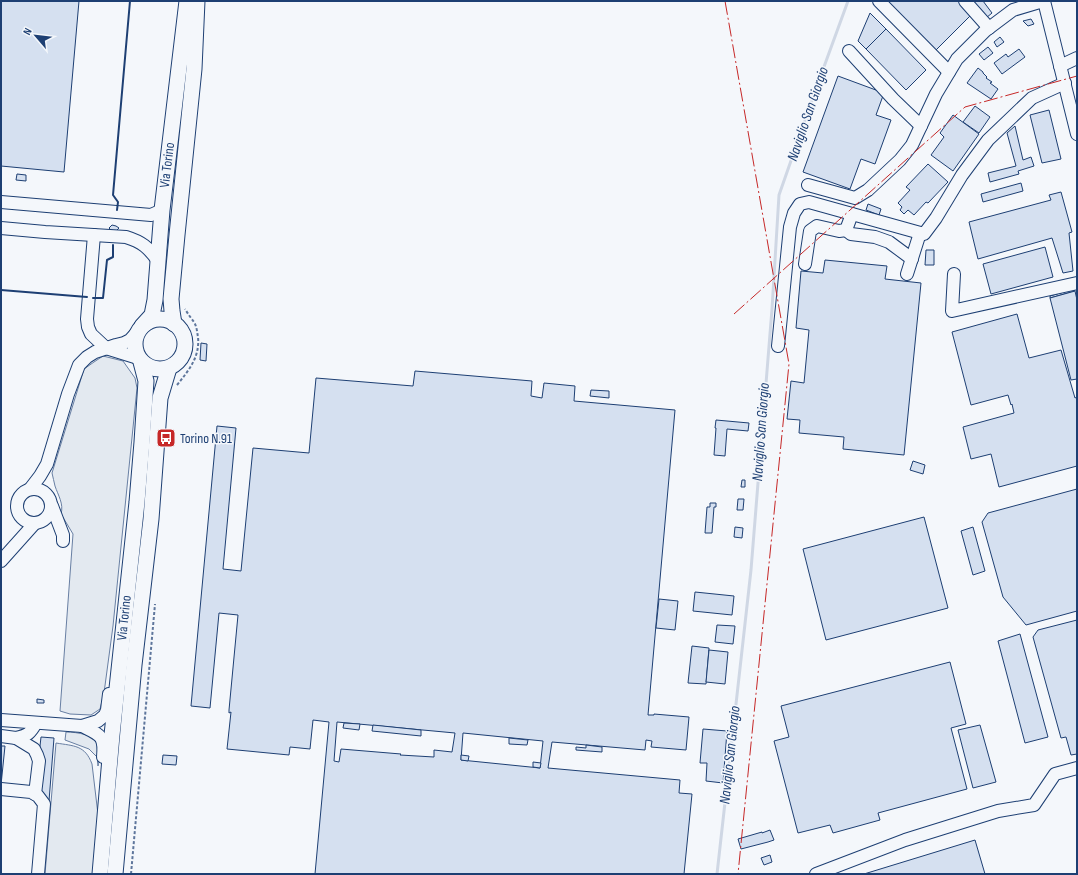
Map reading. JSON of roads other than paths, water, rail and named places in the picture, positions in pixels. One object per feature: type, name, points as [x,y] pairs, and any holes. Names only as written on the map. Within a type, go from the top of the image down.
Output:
[{"type":"main road","name":"Via Torino","points":[[141,328],[152,315],[155,300],[162,210],[187,1]]},
{"type":"main road","name":"Via Torino","points":[[174,324],[171,299],[194,69],[197,1]]},
{"type":"main road","points":[[158,320],[169,321],[174,324],[179,328],[183,336],[184,349],[182,356],[169,368],[155,369],[149,367],[140,360],[135,351],[135,342],[141,328],[147,323],[158,320]]},
{"type":"main road","name":"Via Torino","points":[[100,874],[142,442],[146,381],[140,360]]},
{"type":"main road","name":"Via Torino","points":[[115,874],[134,665],[151,519],[160,398],[169,368]]},
{"type":"street","points":[[879,1],[949,72]]},
{"type":"street","points":[[965,1],[989,28]]},
{"type":"street","points":[[808,185],[855,198],[868,190],[900,160],[912,145],[936,94],[957,59],[989,28],[1013,10],[1044,1],[1077,134]]},
{"type":"street","points":[[849,51],[893,99],[921,126]]},
{"type":"street","points":[[1060,66],[1077,58]]},
{"type":"street","points":[[778,346],[790,227],[794,214],[800,204],[809,202],[924,234],[936,218],[962,175],[988,140],[1032,98],[1065,83]]},
{"type":"street","points":[[1,202],[151,215],[162,210]]},
{"type":"street","points":[[846,230],[852,214]]},
{"type":"street","points":[[805,264],[810,231],[817,226],[839,231],[846,230],[851,234],[875,237],[889,242],[912,259]]},
{"type":"street","points":[[1,228],[126,237],[136,240],[149,248],[158,261]]},
{"type":"street","points":[[907,274],[920,233]]},
{"type":"street","points":[[94,235],[88,327],[91,334],[106,348],[140,360]]},
{"type":"street","points":[[954,274],[952,311],[1077,283]]},
{"type":"street","points":[[14,546],[20,525],[17,507],[19,498],[30,489],[47,464],[68,394],[79,365],[95,352],[130,340],[141,328]]},
{"type":"street","points":[[37,522],[52,526],[62,536],[48,494],[47,464]]},
{"type":"street","points":[[30,489],[40,489],[48,494]]},
{"type":"street","points":[[19,513],[24,519],[31,523],[37,522],[47,518],[52,506]]},
{"type":"street","points":[[1,561],[37,522]]},
{"type":"street","points":[[1,720],[82,726],[98,721],[105,715],[107,710],[113,671],[120,656]]},
{"type":"street","points":[[16,738],[31,732],[36,723]]},
{"type":"street","points":[[82,726],[100,736],[104,743],[102,771],[106,812]]},
{"type":"street","points":[[1,736],[16,738],[34,749],[39,761],[35,794]]},
{"type":"street","points":[[816,874],[905,840],[998,811],[1034,805],[1054,774],[1077,768]]},
{"type":"street","points":[[1,789],[31,792],[38,796],[44,804],[38,874]]},
{"type":"waterway","name":"Naviglio San Giorgio","points":[[717,874],[751,570],[772,309],[779,195],[848,1]]},
{"type":"place","name":"Torino N.91","points":[[166,438]]}]
